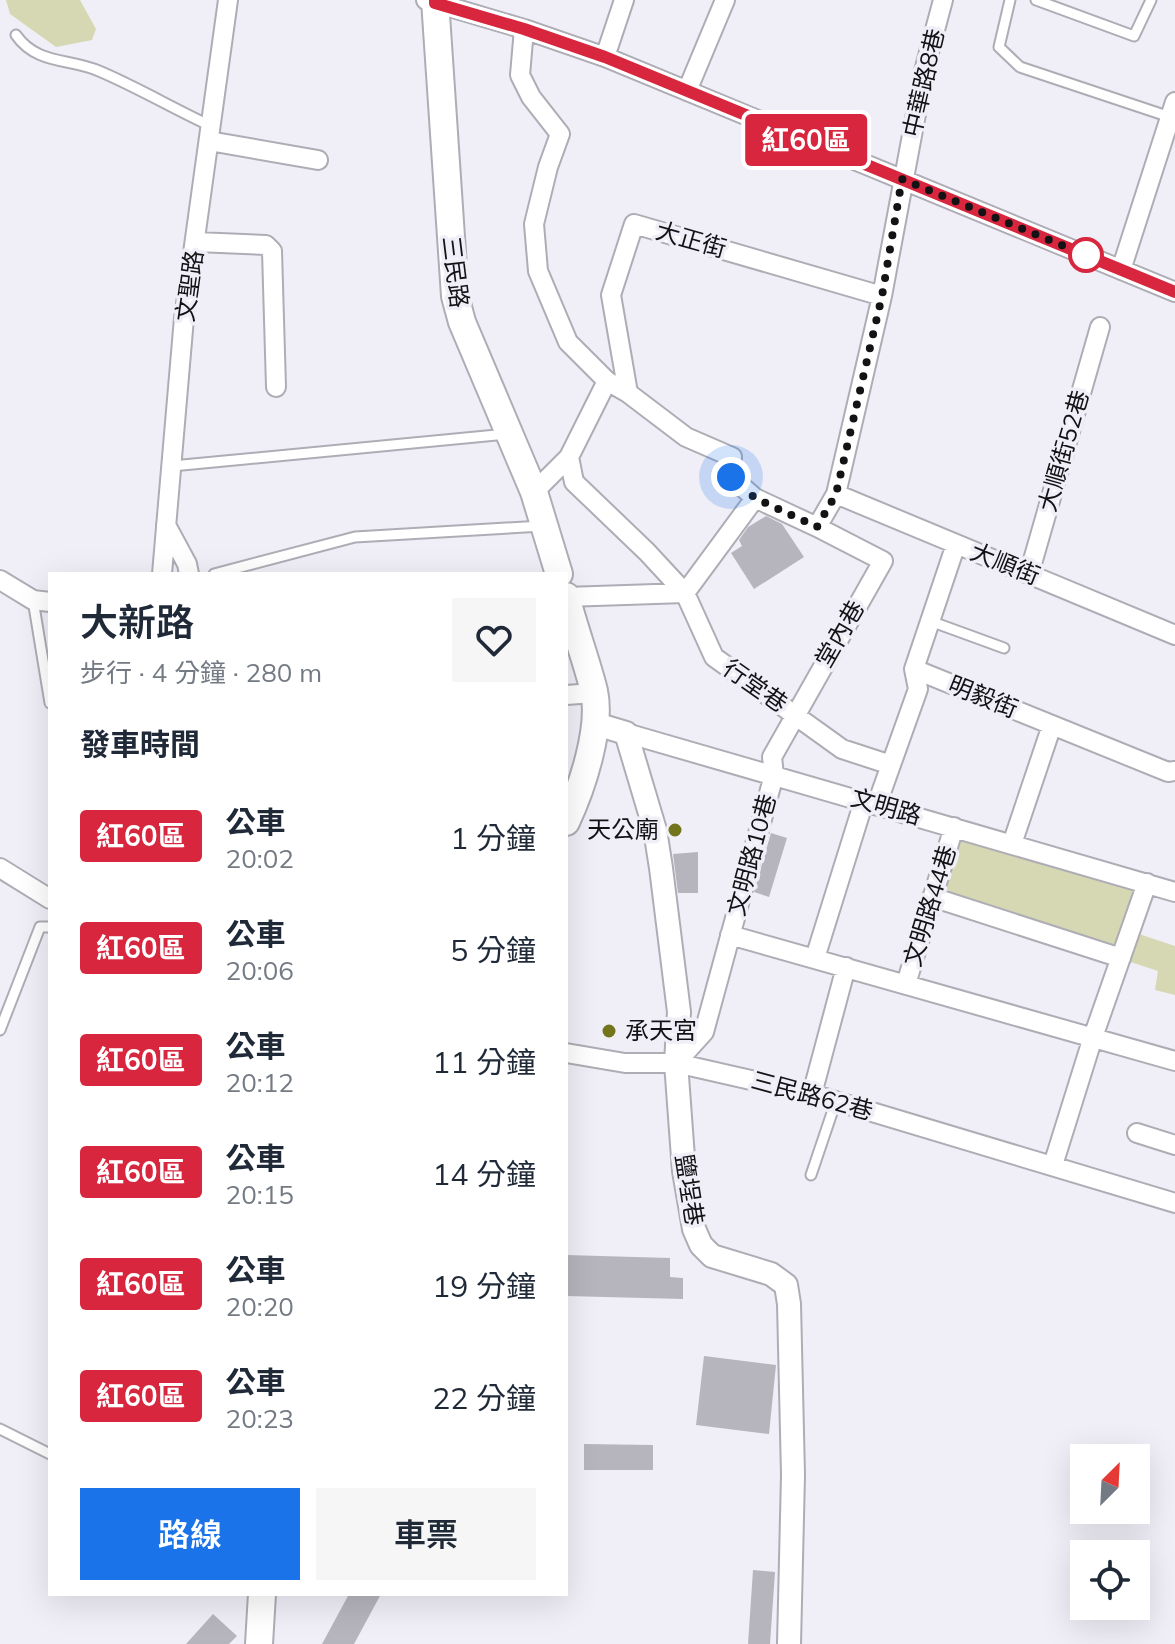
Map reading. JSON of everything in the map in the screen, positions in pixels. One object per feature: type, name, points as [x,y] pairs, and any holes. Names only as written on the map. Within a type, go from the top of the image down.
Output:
[{"type":"main road","name":"三民路","points":[[432,1],[455,296],[462,322],[534,492],[558,572]]},
{"type":"main road","points":[[568,603],[594,693],[596,724],[575,804],[568,818]]},
{"type":"main road","points":[[259,1644],[262,1596]]},
{"type":"street","name":"文聖路","points":[[162,572],[184,318],[228,0]]},
{"type":"street","points":[[605,57],[624,0]]},
{"type":"street","points":[[687,91],[725,0]]},
{"type":"street","name":"中華路8巷","points":[[817,527],[836,494],[882,296],[924,71],[943,0]]},
{"type":"street","points":[[432,1],[605,57],[1175,292]]},
{"type":"street","points":[[524,29],[520,75],[531,97],[560,134],[534,224],[538,271],[568,342],[607,381],[686,437],[732,457],[731,477],[755,498],[817,527]]},
{"type":"street","points":[[1121,270],[1172,110]]},
{"type":"street","points":[[210,134],[318,160]]},
{"type":"street","name":"大正街","points":[[628,393],[611,295],[634,224],[882,296]]},
{"type":"street","points":[[196,242],[270,247],[276,387]]},
{"type":"street","name":"大順街52巷","points":[[1029,574],[1100,327]]},
{"type":"street","points":[[534,492],[569,457],[607,381]]},
{"type":"street","name":"行堂巷","points":[[569,457],[574,482],[685,593],[714,657],[842,749],[891,765]]},
{"type":"street","name":"大順街","points":[[836,494],[1175,635]]},
{"type":"street","points":[[568,596],[685,593],[755,498]]},
{"type":"street","points":[[166,525],[189,572]]},
{"type":"street","name":"堂內巷","points":[[774,775],[772,757],[883,561],[817,527]]},
{"type":"street","points":[[815,958],[870,803],[891,765],[918,689],[914,669],[956,544]]},
{"type":"street","points":[[0,580],[41,601]]},
{"type":"street","name":"明毅街","points":[[914,669],[1168,772],[1175,771]]},
{"type":"street","points":[[568,695],[594,693]]},
{"type":"street","name":"文明路","points":[[596,724],[1175,892]]},
{"type":"street","points":[[1012,844],[1052,725]]},
{"type":"street","name":"鹽埕巷","points":[[626,733],[655,830],[679,1012],[676,1063],[684,1171],[694,1229],[701,1245],[712,1256],[771,1274],[786,1285],[793,1475],[789,1644]]},
{"type":"street","name":"文明路10巷","points":[[676,1063],[704,1032],[774,775]]},
{"type":"street","name":"文明路44巷","points":[[906,984],[954,827]]},
{"type":"street","points":[[0,868],[48,898]]},
{"type":"street","points":[[1053,1165],[1093,1037],[1147,883]]},
{"type":"street","points":[[932,897],[1121,958]]},
{"type":"street","points":[[730,935],[1175,1061]]},
{"type":"street","points":[[812,1094],[846,967]]},
{"type":"street","name":"三民路62巷","points":[[568,1053],[625,1063],[676,1063],[812,1094],[1174,1200]]},
{"type":"street","points":[[1137,1133],[1175,1145]]},
{"type":"lane","points":[[1010,0],[999,47],[1020,67],[1172,110]]},
{"type":"lane","points":[[1036,0],[1134,36],[1151,0]]},
{"type":"lane","points":[[16,35],[25,48],[41,57],[100,71],[210,134]]},
{"type":"lane","points":[[171,466],[511,434]]},
{"type":"lane","points":[[222,572],[355,537],[544,526]]},
{"type":"lane","points":[[41,601],[48,680]]},
{"type":"lane","points":[[930,621],[1004,648]]},
{"type":"lane","points":[[0,1030],[40,927],[48,927]]},
{"type":"lane","points":[[811,1175],[836,1101]]},
{"type":"lane","points":[[0,1429],[48,1453]]},
{"type":"green space","points":[[6,0],[80,0],[96,29],[92,40],[56,47],[10,14]]},
{"type":"green space","points":[[954,827],[1147,883],[1130,931],[1175,946],[1175,995],[1155,990],[1158,971],[932,897]]},
{"type":"building","points":[[766,516],[782,524],[804,557],[754,589],[731,553],[742,546],[739,540],[748,527]]},
{"type":"building","points":[[771,833],[787,838],[769,897],[754,892]]},
{"type":"building","points":[[698,852],[698,893],[678,893],[673,854]]},
{"type":"building","points":[[568,1255],[670,1258],[670,1277],[683,1278],[683,1299],[568,1296]]},
{"type":"building","points":[[704,1356],[776,1365],[769,1434],[696,1425]]},
{"type":"building","points":[[584,1444],[653,1445],[653,1470],[584,1470]]},
{"type":"building","points":[[753,1570],[775,1572],[770,1644],[748,1644]]},
{"type":"building","points":[[348,1596],[380,1596],[354,1644],[322,1644]]},
{"type":"building","points":[[213,1614],[237,1636],[229,1644],[186,1644]]},
{"type":"bus line","name":"紅60區","points":[[435,0],[435,3],[605,57],[1175,292]]},
{"type":"place","name":"天公廟","points":[[675,830]]},
{"type":"place","name":"承天宮","points":[[609,1031]]},
{"type":"route","points":[[731,477],[755,498],[817,527],[836,494],[882,296],[902,179],[1093,258],[1086,255]]}]
